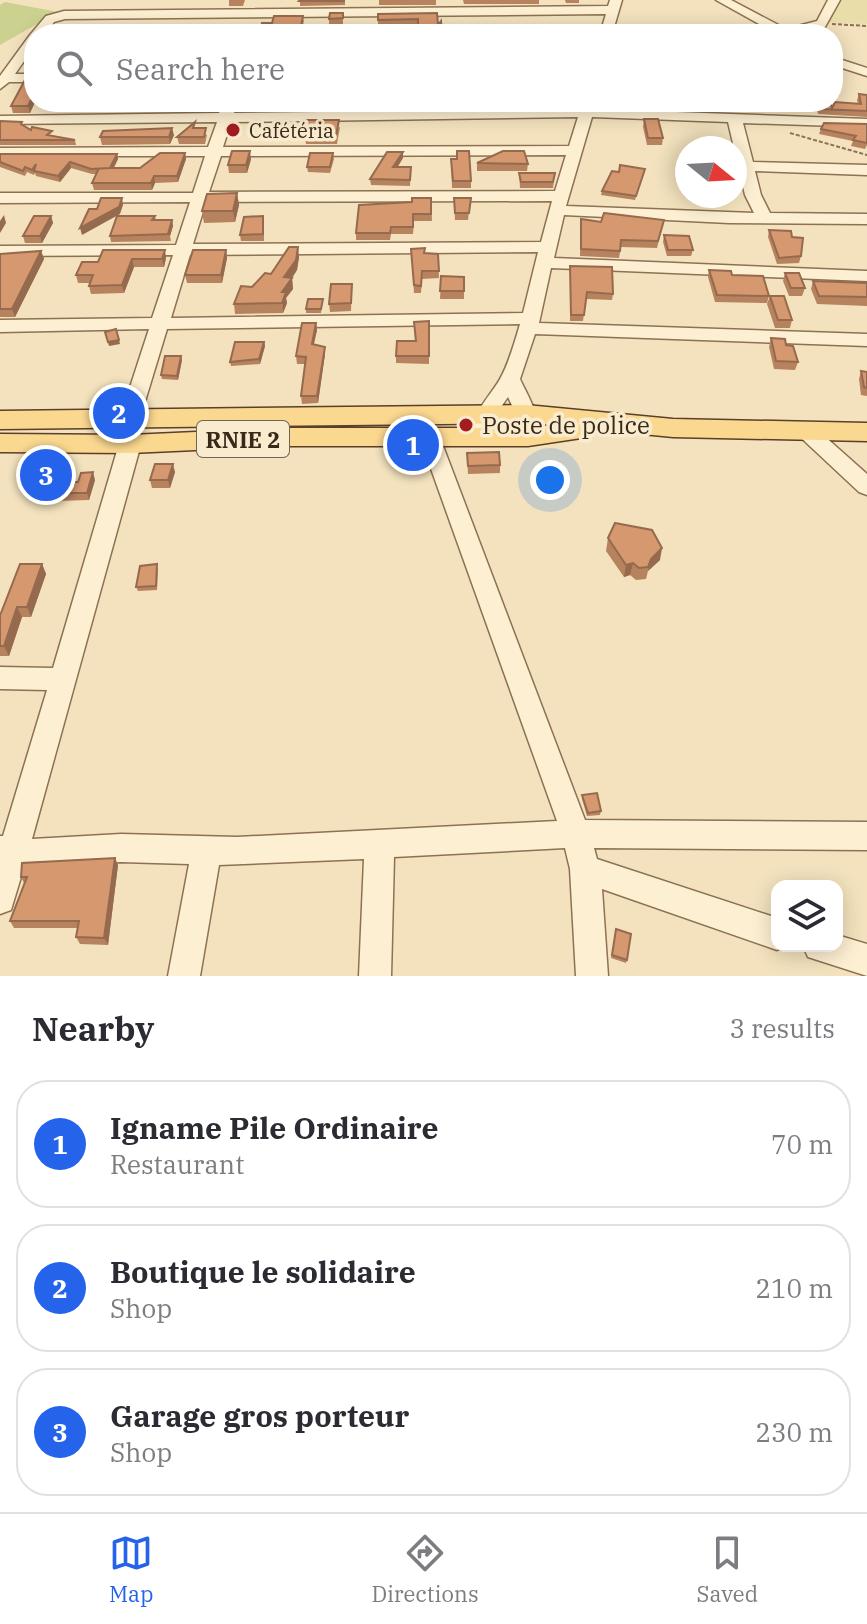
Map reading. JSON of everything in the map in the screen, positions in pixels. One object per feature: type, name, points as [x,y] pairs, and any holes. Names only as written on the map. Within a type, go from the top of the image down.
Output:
[{"type":"main road","name":"RNIE 2","points":[[0,420],[130,431],[284,437],[430,438],[486,426]]},
{"type":"main road","name":"RNIE 2","points":[[0,443],[130,431],[486,426],[631,425],[867,432]]},
{"type":"street","points":[[722,0],[767,24]]},
{"type":"street","points":[[821,24],[834,0]]},
{"type":"street","points":[[46,24],[50,19],[64,15],[614,5]]},
{"type":"street","points":[[3,82],[24,53]]},
{"type":"street","points":[[843,64],[867,72]]},
{"type":"street","points":[[3,82],[24,79]]},
{"type":"street","points":[[0,120],[182,112]]},
{"type":"street","points":[[0,899],[7,850],[64,679],[161,323],[227,112]]},
{"type":"street","points":[[486,426],[510,379],[529,323],[588,112]]},
{"type":"street","points":[[638,112],[735,120],[867,123]]},
{"type":"street","points":[[735,120],[739,136]]},
{"type":"street","points":[[0,152],[576,150]]},
{"type":"street","points":[[747,166],[867,170]]},
{"type":"street","points":[[747,170],[753,195],[764,217]]},
{"type":"street","points":[[0,198],[560,203],[764,217],[867,219]]},
{"type":"street","points":[[0,251],[546,255],[867,276]]},
{"type":"street","points":[[0,326],[529,323],[867,340]]},
{"type":"street","points":[[510,379],[527,426]]},
{"type":"street","points":[[805,430],[867,487]]},
{"type":"street","points":[[430,438],[576,834],[585,869],[592,976]]},
{"type":"street","points":[[0,678],[64,679]]},
{"type":"street","points":[[7,850],[27,853],[121,848],[206,851],[576,834],[867,836]]},
{"type":"street","points":[[375,976],[380,842]]},
{"type":"street","points":[[184,976],[206,851]]},
{"type":"street","points":[[585,869],[771,932]]},
{"type":"street","points":[[840,952],[867,960]]},
{"type":"path","points":[[843,25],[867,26]]},
{"type":"path","points":[[771,120],[797,137],[867,155]]},
{"type":"shaded area","points":[[839,0],[867,0],[867,24],[823,22]]},
{"type":"green space","points":[[5,2],[58,12],[37,24],[24,24],[24,31],[0,45],[0,5]]},
{"type":"building","points":[[344,0],[344,1],[299,1]]},
{"type":"building","points":[[330,13],[343,13],[343,18],[329,19]]},
{"type":"building","points":[[437,13],[438,24],[418,24],[418,19],[378,20],[378,14]]},
{"type":"building","points":[[274,16],[303,16],[302,24],[262,24],[272,23]]},
{"type":"building","points":[[24,82],[24,106],[11,106]]},
{"type":"building","points":[[859,94],[867,95],[867,111],[843,110],[843,103],[861,104]]},
{"type":"building","points":[[644,119],[658,119],[663,138],[648,138]]},
{"type":"building","points":[[307,120],[339,120],[336,136],[305,136]]},
{"type":"building","points":[[0,121],[22,122],[31,130],[32,127],[52,131],[47,135],[75,140],[0,140]]},
{"type":"building","points":[[195,122],[193,128],[206,128],[204,137],[177,137]]},
{"type":"building","points":[[824,123],[867,124],[867,143],[853,140],[856,136],[821,129]]},
{"type":"building","points":[[172,128],[169,137],[100,137],[103,131]]},
{"type":"building","points":[[232,151],[250,151],[246,165],[228,165]]},
{"type":"building","points":[[457,151],[469,151],[471,181],[453,181],[451,159],[457,159]]},
{"type":"building","points":[[503,151],[524,151],[528,164],[477,163]]},
{"type":"building","points":[[387,152],[403,152],[393,167],[411,167],[410,180],[370,179]]},
{"type":"building","points":[[160,153],[185,153],[177,176],[154,176],[151,183],[92,183],[99,168],[140,168]]},
{"type":"building","points":[[310,153],[333,153],[330,167],[307,167]]},
{"type":"building","points":[[0,154],[117,154],[110,168],[91,169],[70,162],[58,176],[34,171],[36,164],[32,170],[25,167],[23,171],[0,162]]},
{"type":"building","points":[[620,165],[645,169],[636,196],[602,191],[612,171],[619,172]]},
{"type":"building","points":[[519,173],[555,173],[553,182],[521,182]]},
{"type":"building","points":[[237,193],[233,211],[202,211],[207,194]]},
{"type":"building","points":[[101,198],[122,198],[119,207],[80,228],[89,209],[97,209]]},
{"type":"building","points":[[412,198],[431,198],[431,214],[413,214],[413,227],[391,227],[390,233],[356,233],[359,205],[412,202]]},
{"type":"building","points":[[454,198],[471,198],[469,213],[455,213]]},
{"type":"building","points":[[604,213],[664,220],[658,241],[621,240],[620,251],[581,249],[581,219],[601,222]]},
{"type":"building","points":[[34,216],[51,216],[40,236],[23,236]]},
{"type":"building","points":[[117,216],[155,216],[152,220],[172,220],[170,234],[110,236]]},
{"type":"building","points":[[263,216],[263,234],[240,235],[244,217]]},
{"type":"building","points":[[769,230],[791,231],[792,237],[803,238],[801,256],[779,258]]},
{"type":"building","points":[[664,235],[689,236],[693,250],[668,250]]},
{"type":"building","points":[[289,247],[298,247],[296,260],[284,277],[292,278],[282,292],[286,292],[282,303],[234,304],[241,286],[252,287],[265,273],[271,274]]},
{"type":"building","points":[[425,248],[424,253],[438,254],[439,271],[422,271],[421,286],[414,285],[411,249]]},
{"type":"building","points":[[103,250],[165,250],[162,259],[132,259],[122,285],[89,286],[93,275],[76,275],[82,262],[98,262]]},
{"type":"building","points":[[193,250],[226,250],[221,275],[185,275]]},
{"type":"building","points":[[41,251],[12,309],[0,309],[0,254]]},
{"type":"building","points":[[570,266],[612,267],[613,294],[587,292],[584,315],[571,315]]},
{"type":"building","points":[[709,270],[731,271],[732,275],[763,276],[769,296],[717,295]]},
{"type":"building","points":[[785,273],[799,273],[805,288],[791,288]]},
{"type":"building","points":[[441,276],[464,277],[464,291],[440,291]]},
{"type":"building","points":[[813,281],[867,283],[867,297],[819,296]]},
{"type":"building","points":[[331,284],[352,284],[351,303],[329,304]]},
{"type":"building","points":[[770,296],[784,296],[792,320],[778,320]]},
{"type":"building","points":[[308,299],[323,299],[321,309],[306,309]]},
{"type":"building","points":[[429,321],[429,356],[396,356],[397,341],[416,341],[414,322]]},
{"type":"building","points":[[302,323],[316,323],[312,344],[325,347],[317,396],[301,396],[306,357],[296,356]]},
{"type":"building","points":[[116,329],[119,340],[108,342],[105,332]]},
{"type":"building","points":[[771,338],[785,339],[786,345],[793,346],[798,362],[776,361]]},
{"type":"building","points":[[235,342],[264,342],[259,359],[230,362]]},
{"type":"building","points":[[165,356],[181,356],[177,376],[161,375]]},
{"type":"building","points":[[861,371],[867,372],[867,388],[864,387]]},
{"type":"building","points":[[499,452],[500,465],[468,466],[467,453]]},
{"type":"building","points":[[155,464],[173,464],[168,480],[150,480]]},
{"type":"building","points":[[93,472],[87,493],[54,493],[58,482],[78,482],[81,473]]},
{"type":"building","points":[[615,523],[652,530],[662,548],[648,567],[639,568],[633,563],[626,565],[608,538]]},
{"type":"building","points":[[20,564],[42,564],[27,607],[17,607],[4,646],[0,646],[0,614]]},
{"type":"building","points":[[157,564],[156,586],[136,587],[140,566]]},
{"type":"building","points":[[597,793],[601,811],[588,813],[582,795]]},
{"type":"building","points":[[115,858],[104,938],[76,937],[79,921],[10,921],[27,877],[21,877],[22,863]]},
{"type":"building","points":[[616,929],[631,934],[627,960],[612,955]]},
{"type":"place","name":"Cafétéria","points":[[233,130]]},
{"type":"place","name":"Boutique le solidaire","points":[[119,413]]},
{"type":"place","name":"Poste de police","points":[[466,425]]},
{"type":"place","name":"Igname Pile Ordinaire","points":[[413,445]]},
{"type":"place","name":"Garage gros porteur","points":[[46,475]]}]
